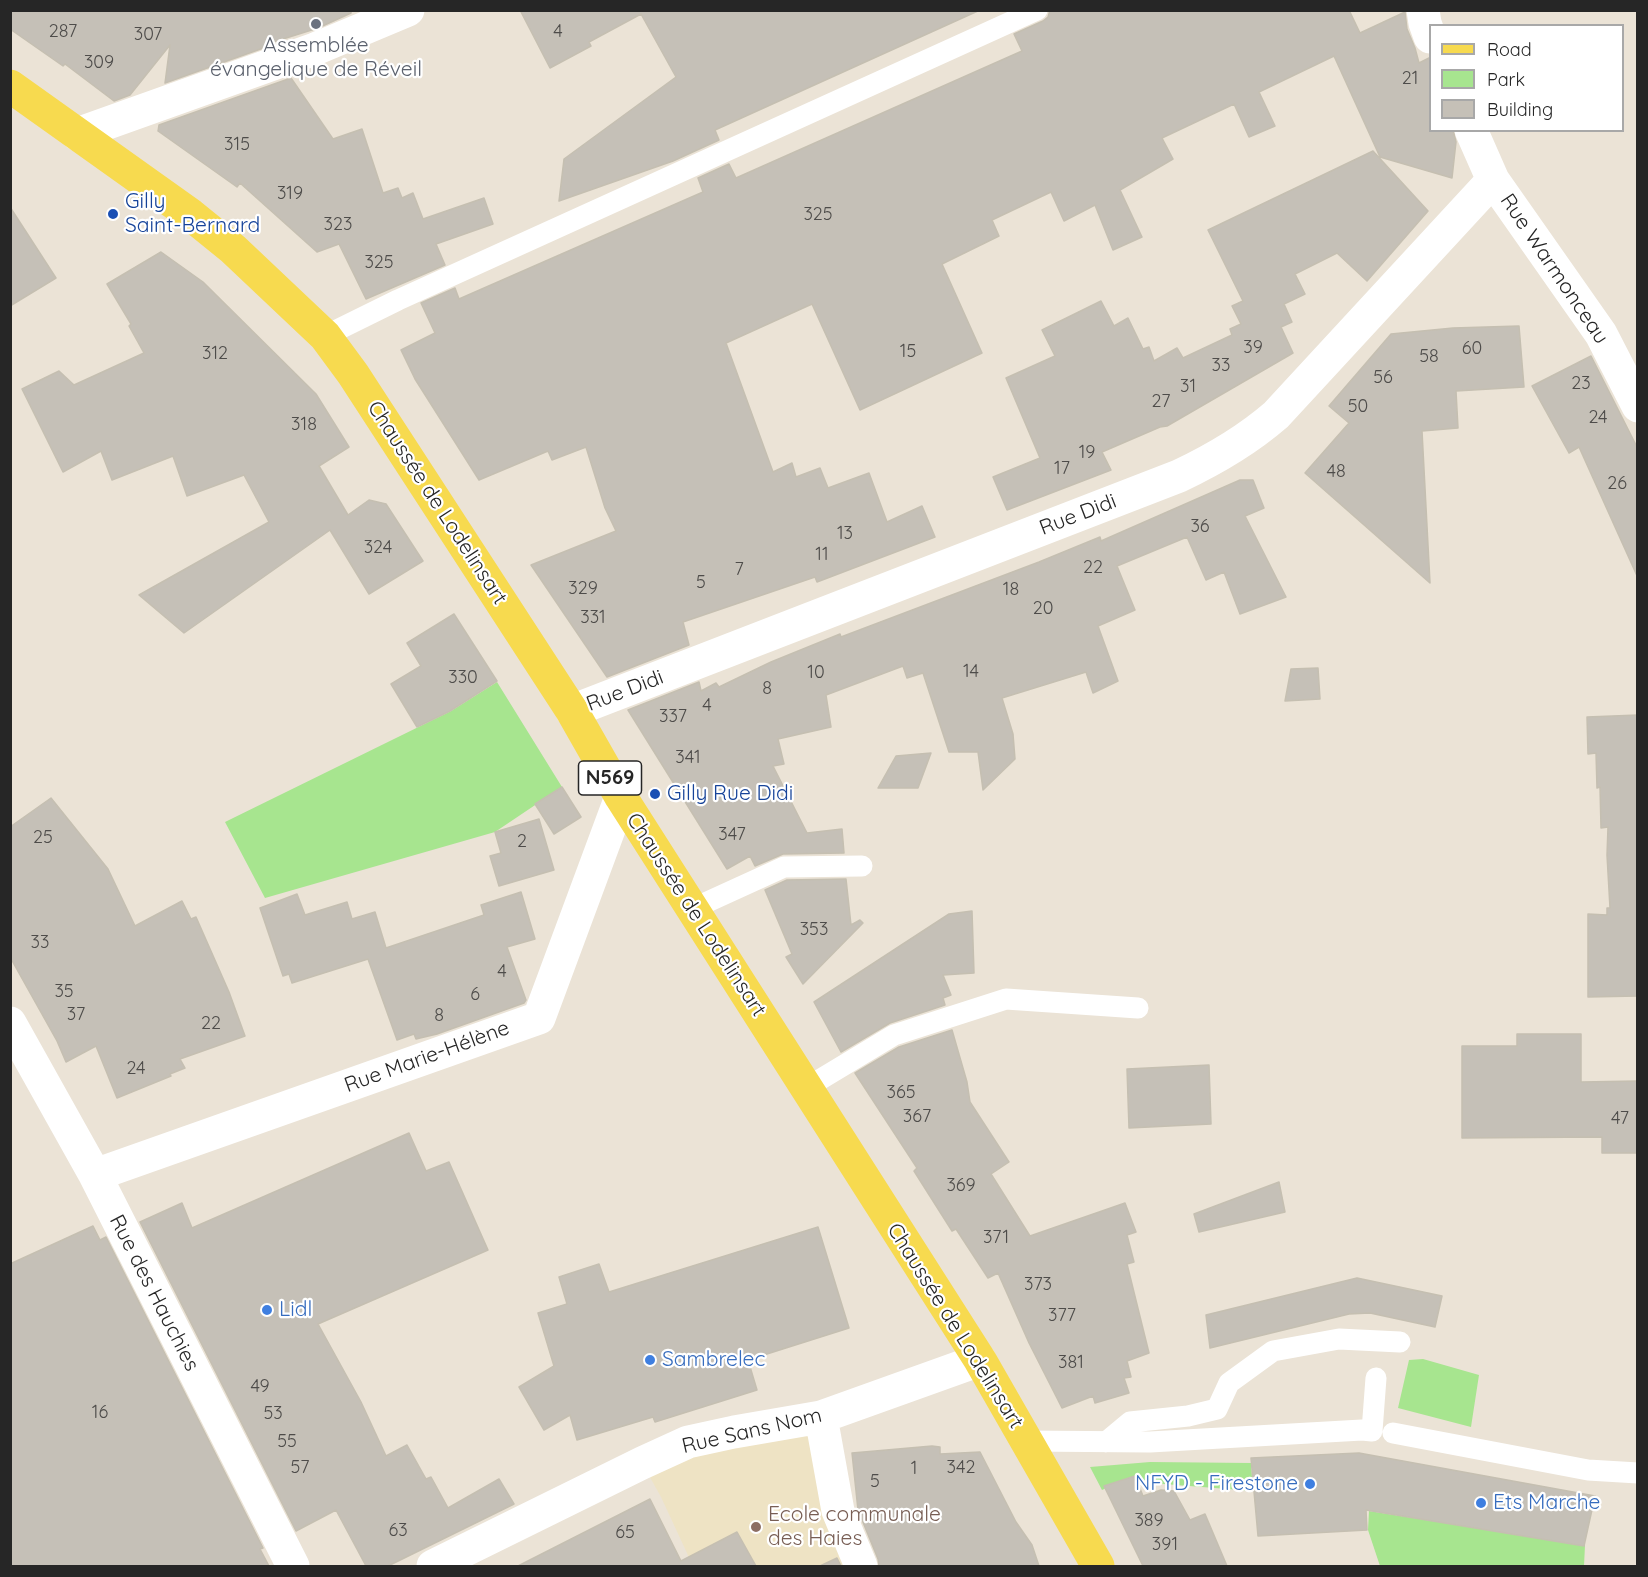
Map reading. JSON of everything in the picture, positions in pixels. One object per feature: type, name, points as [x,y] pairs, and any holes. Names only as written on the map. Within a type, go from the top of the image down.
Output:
[{"type":"main road","name":"Chaussée de Lodelinsart","points":[[10,86],[191,215],[233,249],[325,336],[353,374],[572,711],[621,797],[980,1360],[1098,1566]]},
{"type":"street","points":[[77,134],[315,49],[408,10]]},
{"type":"street","points":[[1423,10],[1429,32]]},
{"type":"street","name":"Rue Warmonceau","points":[[1472,132],[1492,180],[1601,334],[1638,406]]},
{"type":"street","name":"Rue Didi","points":[[572,711],[1168,480],[1217,458],[1245,440],[1283,408],[1492,180]]},
{"type":"street","name":"Rue Marie-Hélène","points":[[94,1175],[538,1017],[621,797]]},
{"type":"street","name":"Rue des Hauchies","points":[[10,1023],[94,1175],[292,1566]]},
{"type":"street","name":"Rue Sans Nom","points":[[433,1566],[688,1442],[821,1417],[980,1360]]},
{"type":"street","points":[[821,1417],[838,1511],[861,1566]]},
{"type":"lane","points":[[325,336],[398,300],[1037,10]]},
{"type":"lane","points":[[692,909],[784,867],[862,866]]},
{"type":"lane","points":[[806,1088],[894,1035],[1006,999],[1138,1008]]},
{"type":"lane","points":[[1106,1442],[1130,1422],[1188,1416],[1217,1409],[1229,1383],[1273,1351],[1339,1339],[1400,1342]]},
{"type":"lane","points":[[1025,1441],[1150,1442],[1372,1431],[1376,1378]]},
{"type":"lane","points":[[1393,1433],[1588,1470],[1638,1473]]},
{"type":"shaded area","name":"Ecole communale des Haies","points":[[808,1429],[848,1566],[693,1566],[661,1497],[642,1463]]},
{"type":"green space","points":[[497,682],[562,787],[495,832],[265,898],[225,822],[451,711]]},
{"type":"green space","points":[[1423,1359],[1479,1375],[1471,1427],[1398,1408],[1409,1360]]},
{"type":"green space","points":[[1150,1462],[1251,1463],[1253,1491],[1151,1483],[1128,1478],[1102,1490],[1090,1467]]},
{"type":"green space","points":[[1369,1511],[1585,1545],[1584,1566],[1380,1566],[1368,1530]]},
{"type":"building","points":[[10,10],[351,10],[351,13],[318,28],[267,44],[269,46],[165,83],[170,45],[130,95],[114,101],[65,64],[63,66],[10,29]]},
{"type":"building","points":[[520,10],[980,10],[715,130],[719,140],[673,161],[559,201],[564,159],[676,77],[641,14],[589,42],[591,46],[550,68]]},
{"type":"building","points":[[1050,10],[1349,10],[1360,33],[1405,12],[1407,29],[1419,63],[1429,58],[1429,132],[1454,132],[1456,142],[1452,178],[1380,157],[1334,56],[1259,92],[1275,126],[1249,137],[1234,104],[1162,138],[1173,159],[1120,190],[1142,237],[1113,250],[1095,205],[1064,221],[1051,192],[992,220],[999,236],[942,264],[982,353],[860,410],[812,304],[726,343],[773,472],[792,463],[796,477],[820,468],[828,488],[869,473],[887,522],[922,506],[935,537],[817,582],[815,577],[683,622],[689,645],[607,677],[531,565],[616,531],[605,508],[586,447],[552,460],[548,451],[479,480],[415,379],[401,350],[435,333],[421,303],[455,288],[459,299],[703,192],[698,178],[729,164],[736,178],[1022,51],[1014,34],[1048,17]]},
{"type":"building","points":[[291,78],[333,139],[362,129],[383,193],[398,188],[402,198],[413,193],[423,219],[484,198],[493,224],[436,244],[445,265],[366,299],[339,244],[317,252],[240,183],[237,187],[158,131],[159,125]]},
{"type":"building","points":[[1373,151],[1428,211],[1367,281],[1337,253],[1295,274],[1305,294],[1284,304],[1292,322],[1281,327],[1293,353],[1167,426],[1102,452],[1111,470],[1007,510],[993,477],[1040,458],[1006,378],[1055,356],[1042,330],[1101,301],[1114,326],[1128,318],[1143,349],[1149,347],[1154,361],[1177,348],[1183,358],[1232,335],[1230,329],[1241,324],[1232,306],[1243,301],[1208,230]]},
{"type":"building","points":[[10,207],[56,278],[10,306]]},
{"type":"building","points":[[161,252],[203,282],[316,394],[349,447],[319,466],[348,515],[369,500],[386,504],[423,561],[369,594],[330,530],[184,633],[139,595],[269,522],[244,475],[187,496],[173,456],[112,480],[101,451],[63,472],[22,389],[59,371],[74,385],[144,353],[129,326],[131,324],[107,284]]},
{"type":"building","points":[[1519,326],[1524,387],[1456,391],[1458,428],[1422,431],[1430,583],[1305,473],[1349,423],[1329,406],[1391,334],[1453,328]]},
{"type":"building","points":[[1591,356],[1638,449],[1638,578],[1579,447],[1569,453],[1532,386]]},
{"type":"building","points":[[1240,480],[1253,480],[1264,508],[1245,516],[1286,597],[1240,614],[1224,572],[1206,580],[1187,537],[1117,566],[1135,610],[1098,626],[1118,681],[1093,693],[1086,672],[1002,698],[1013,734],[1015,759],[983,790],[978,752],[949,752],[923,673],[907,678],[903,666],[826,695],[831,727],[778,739],[784,764],[773,766],[807,833],[842,829],[844,853],[783,854],[755,866],[750,856],[727,869],[628,710],[699,682],[701,691],[716,683],[719,687],[771,662],[840,634],[841,637],[1100,537],[1101,541]]},
{"type":"building","points":[[454,614],[497,681],[450,711],[417,727],[391,684],[421,666],[407,643]]},
{"type":"building","points":[[1318,668],[1320,699],[1285,701],[1291,669]]},
{"type":"building","points":[[1638,715],[1638,996],[1588,997],[1588,914],[1607,915],[1607,908],[1610,908],[1608,827],[1601,828],[1596,753],[1588,754],[1587,717]]},
{"type":"building","points":[[931,753],[918,788],[878,788],[896,756]]},
{"type":"building","points":[[562,787],[581,817],[554,834],[535,804]]},
{"type":"building","points":[[51,798],[108,869],[135,926],[182,901],[191,919],[196,917],[229,992],[245,1036],[180,1059],[185,1068],[117,1098],[96,1046],[66,1062],[57,1041],[10,957],[10,827]]},
{"type":"building","points":[[539,819],[554,870],[499,886],[490,856],[501,853],[495,832]]},
{"type":"building","points":[[846,879],[851,925],[860,920],[863,923],[803,984],[786,957],[792,954],[765,890],[787,880]]},
{"type":"building","points":[[521,892],[535,939],[507,947],[526,1000],[524,1003],[437,1034],[416,1039],[414,1034],[397,1040],[368,959],[292,983],[289,974],[283,976],[260,908],[297,894],[305,915],[347,902],[352,919],[375,912],[386,948],[484,915],[481,905]]},
{"type":"building","points":[[972,911],[974,973],[943,975],[951,995],[943,998],[945,1005],[890,1023],[841,1052],[814,1002],[949,914]]},
{"type":"building","points":[[952,1030],[967,1082],[970,1102],[1009,1162],[991,1174],[1030,1236],[1125,1203],[1136,1232],[1127,1235],[1134,1262],[1127,1264],[1149,1353],[1127,1361],[1131,1377],[1124,1378],[1129,1393],[1095,1403],[1093,1396],[1062,1408],[1029,1343],[998,1273],[988,1278],[956,1229],[952,1231],[914,1171],[917,1168],[855,1073],[899,1047]]},
{"type":"building","points":[[1517,1034],[1581,1034],[1581,1082],[1638,1081],[1638,1153],[1602,1153],[1602,1137],[1462,1138],[1462,1046],[1517,1046]]},
{"type":"building","points":[[1209,1065],[1211,1124],[1129,1128],[1127,1069]]},
{"type":"building","points":[[409,1133],[426,1171],[449,1162],[488,1250],[318,1324],[361,1402],[386,1456],[407,1445],[426,1479],[431,1477],[448,1508],[499,1479],[514,1504],[388,1566],[366,1566],[336,1510],[296,1531],[140,1222],[182,1203],[192,1228]]},
{"type":"building","points":[[1279,1182],[1285,1212],[1199,1232],[1194,1214]]},
{"type":"building","points":[[93,1226],[100,1240],[106,1237],[263,1548],[260,1549],[269,1566],[10,1566],[10,1264]]},
{"type":"building","name":"Sambrelec","points":[[818,1227],[849,1328],[748,1360],[757,1390],[655,1422],[653,1417],[577,1440],[570,1415],[544,1430],[519,1387],[554,1366],[538,1313],[567,1304],[559,1277],[599,1264],[609,1292]]},
{"type":"building","points":[[1357,1278],[1442,1296],[1435,1327],[1370,1313],[1349,1314],[1210,1348],[1206,1315]]},
{"type":"building","points":[[940,1447],[940,1454],[980,1452],[1016,1522],[1032,1545],[1039,1566],[879,1566],[858,1510],[852,1453]]},
{"type":"building","points":[[1359,1453],[1595,1496],[1584,1546],[1366,1510],[1367,1530],[1258,1536],[1251,1458]]},
{"type":"building","points":[[1135,1476],[1143,1496],[1161,1490],[1174,1491],[1190,1520],[1205,1514],[1227,1566],[1143,1566],[1104,1486]]},
{"type":"building","points":[[650,1499],[681,1561],[737,1532],[756,1566],[518,1566]]},
{"type":"building","points":[[837,1558],[841,1566],[820,1566]]},
{"type":"place","name":"Assemblée évangelique de Réveil","points":[[316,24]]},
{"type":"place","name":"Gilly Saint-Bernard","points":[[113,214]]},
{"type":"place","name":"Gilly Rue Didi","points":[[655,794]]},
{"type":"place","name":"Lidl","points":[[267,1310]]},
{"type":"place","name":"Sambrelec","points":[[650,1360]]},
{"type":"place","name":"NFYD - Firestone","points":[[1310,1484]]},
{"type":"place","name":"Ets Marche","points":[[1481,1503]]},
{"type":"place","name":"Ecole communale des Haies","points":[[756,1527]]}]
